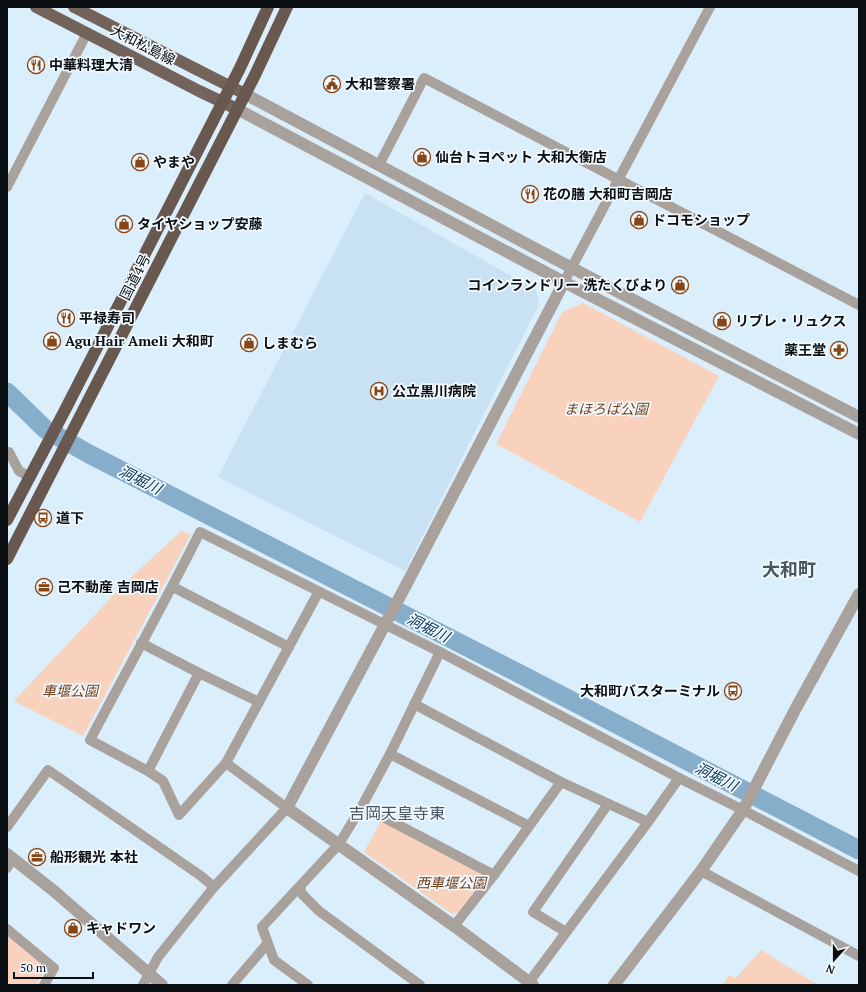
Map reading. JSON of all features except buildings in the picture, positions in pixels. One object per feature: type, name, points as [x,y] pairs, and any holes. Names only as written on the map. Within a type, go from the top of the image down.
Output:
[{"type":"highway","name":"国道4号","points":[[7,520],[64,412],[230,87],[268,7]]},
{"type":"highway","name":"国道4号","points":[[7,559],[238,109],[287,7]]},
{"type":"main road","name":"大和松島線","points":[[36,7],[238,109]]},
{"type":"main road","name":"大和松島線","points":[[74,7],[245,94]]},
{"type":"street","points":[[143,985],[148,973],[158,957],[214,886],[287,808],[710,7]]},
{"type":"street","points":[[7,187],[87,33]]},
{"type":"street","points":[[379,165],[424,78],[859,305]]},
{"type":"street","points":[[245,94],[572,268],[859,417]]},
{"type":"street","points":[[238,109],[564,282],[859,434]]},
{"type":"street","points":[[7,453],[9,452],[19,471],[30,477]]},
{"type":"street","points":[[318,592],[226,763],[179,815],[163,781],[148,770],[90,740],[141,643],[173,587],[200,532],[440,652],[679,778],[746,805],[859,871]]},
{"type":"street","points":[[173,587],[289,647]]},
{"type":"street","points":[[614,985],[701,871],[746,805],[796,708],[859,594]]},
{"type":"street","points":[[141,643],[259,702]]},
{"type":"street","points":[[308,985],[274,960],[262,927],[339,844],[362,806],[390,754],[440,652]]},
{"type":"street","points":[[148,770],[199,673]]},
{"type":"street","points":[[414,704],[561,782],[648,822]]},
{"type":"street","points":[[390,754],[529,826]]},
{"type":"street","points":[[226,763],[454,926],[529,984],[679,778]]},
{"type":"street","points":[[7,827],[48,770],[214,886]]},
{"type":"street","points":[[454,926],[494,875],[561,782]]},
{"type":"street","points":[[566,932],[533,912],[608,804]]},
{"type":"street","points":[[362,806],[494,875]]},
{"type":"street","points":[[9,860],[54,891],[162,985]]},
{"type":"street","points":[[701,871],[859,956]]},
{"type":"street","points":[[300,887],[302,894],[319,911],[420,985]]},
{"type":"street","points":[[7,929],[54,968],[44,985]]},
{"type":"street","points":[[232,985],[267,944]]},
{"type":"shaded area","name":"公立黒川病院","points":[[365,193],[536,290],[539,304],[405,571],[218,477]]},
{"type":"green space","name":"まほろば公園","points":[[583,303],[719,376],[640,522],[496,444],[562,312]]},
{"type":"green space","name":"車堰公園","points":[[181,531],[191,534],[83,736],[14,701],[124,584]]},
{"type":"green space","name":"西車堰公園","points":[[381,821],[482,872],[484,880],[460,912],[452,914],[364,852]]},
{"type":"green space","points":[[7,934],[47,967],[36,985],[7,985]]},
{"type":"green space","points":[[761,950],[818,985],[722,985],[729,975],[736,978]]},
{"type":"waterway","name":"洞堀川","points":[[7,392],[45,429],[89,454],[520,674],[859,850]]},
{"type":"place","name":"中華料理大清","points":[[36,65]]},
{"type":"place","name":"大和警察署","points":[[332,84]]},
{"type":"place","name":"仙台トヨペット 大和大衡店","points":[[422,157]]},
{"type":"place","name":"やまや","points":[[140,162]]},
{"type":"place","name":"花の膳 大和町吉岡店","points":[[530,194]]},
{"type":"place","name":"ドコモショップ","points":[[639,220]]},
{"type":"place","name":"タイヤショップ安藤","points":[[124,224]]},
{"type":"place","name":"コインランドリー 洗たくびより","points":[[680,285]]},
{"type":"place","name":"平禄寿司","points":[[66,318]]},
{"type":"place","name":"リブレ・リュクス","points":[[722,321]]},
{"type":"place","name":"Agu Hair Ameli 大和町","points":[[52,341]]},
{"type":"place","name":"しまむら","points":[[249,343]]},
{"type":"place","name":"薬王堂","points":[[839,350]]},
{"type":"place","name":"公立黒川病院","points":[[379,391]]},
{"type":"place","name":"道下","points":[[43,518]]},
{"type":"place","name":"己不動産 吉岡店","points":[[44,587]]},
{"type":"place","name":"大和町バスターミナル","points":[[733,691]]},
{"type":"place","name":"船形観光 本社","points":[[37,857]]},
{"type":"place","name":"キャドワン","points":[[73,928]]},
{"type":"district","name":"大和町","points":[[789,570]]},
{"type":"district","name":"吉岡天皇寺東","points":[[397,813]]}]
